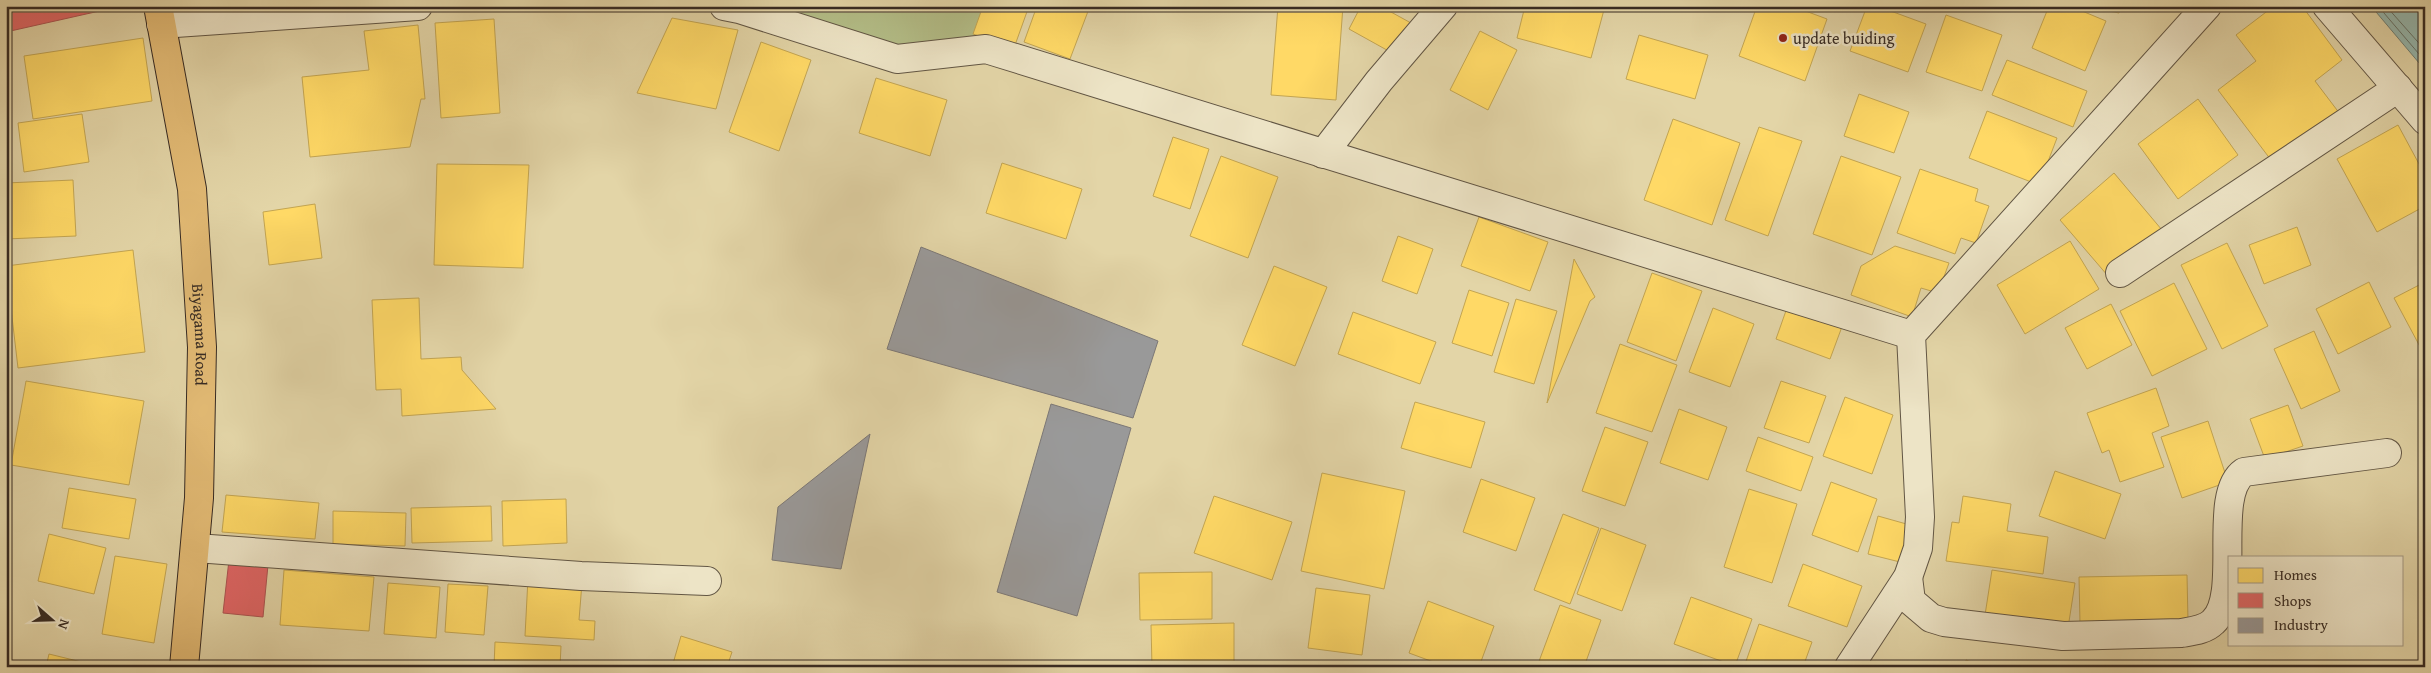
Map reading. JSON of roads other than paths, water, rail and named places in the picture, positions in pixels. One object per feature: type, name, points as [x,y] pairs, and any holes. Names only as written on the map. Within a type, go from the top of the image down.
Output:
[{"type":"main road","name":"Biyagama Road","points":[[159,15],[192,189],[202,348],[196,548],[184,667]]},
{"type":"street","points":[[159,15],[418,6]]},
{"type":"street","points":[[724,6],[897,58],[986,49],[1911,336]]},
{"type":"street","points":[[1323,154],[1379,81],[1443,6]]},
{"type":"street","points":[[1848,667],[1908,578],[1918,548],[1920,517],[1911,336],[2207,6]]},
{"type":"street","points":[[2328,6],[2425,120]]},
{"type":"street","points":[[2120,274],[2398,88]]},
{"type":"street","points":[[1908,578],[1911,601],[1931,618],[1944,622],[2063,636],[2182,634],[2200,630],[2219,616],[2222,606],[2227,572],[2230,497],[2237,477],[2244,472],[2292,464],[2387,454]]},
{"type":"street","points":[[196,548],[581,576],[707,581]]},
{"type":"water","points":[[2371,6],[2425,6],[2425,70]]},
{"type":"place","name":"update buiding","points":[[1783,38]]}]
